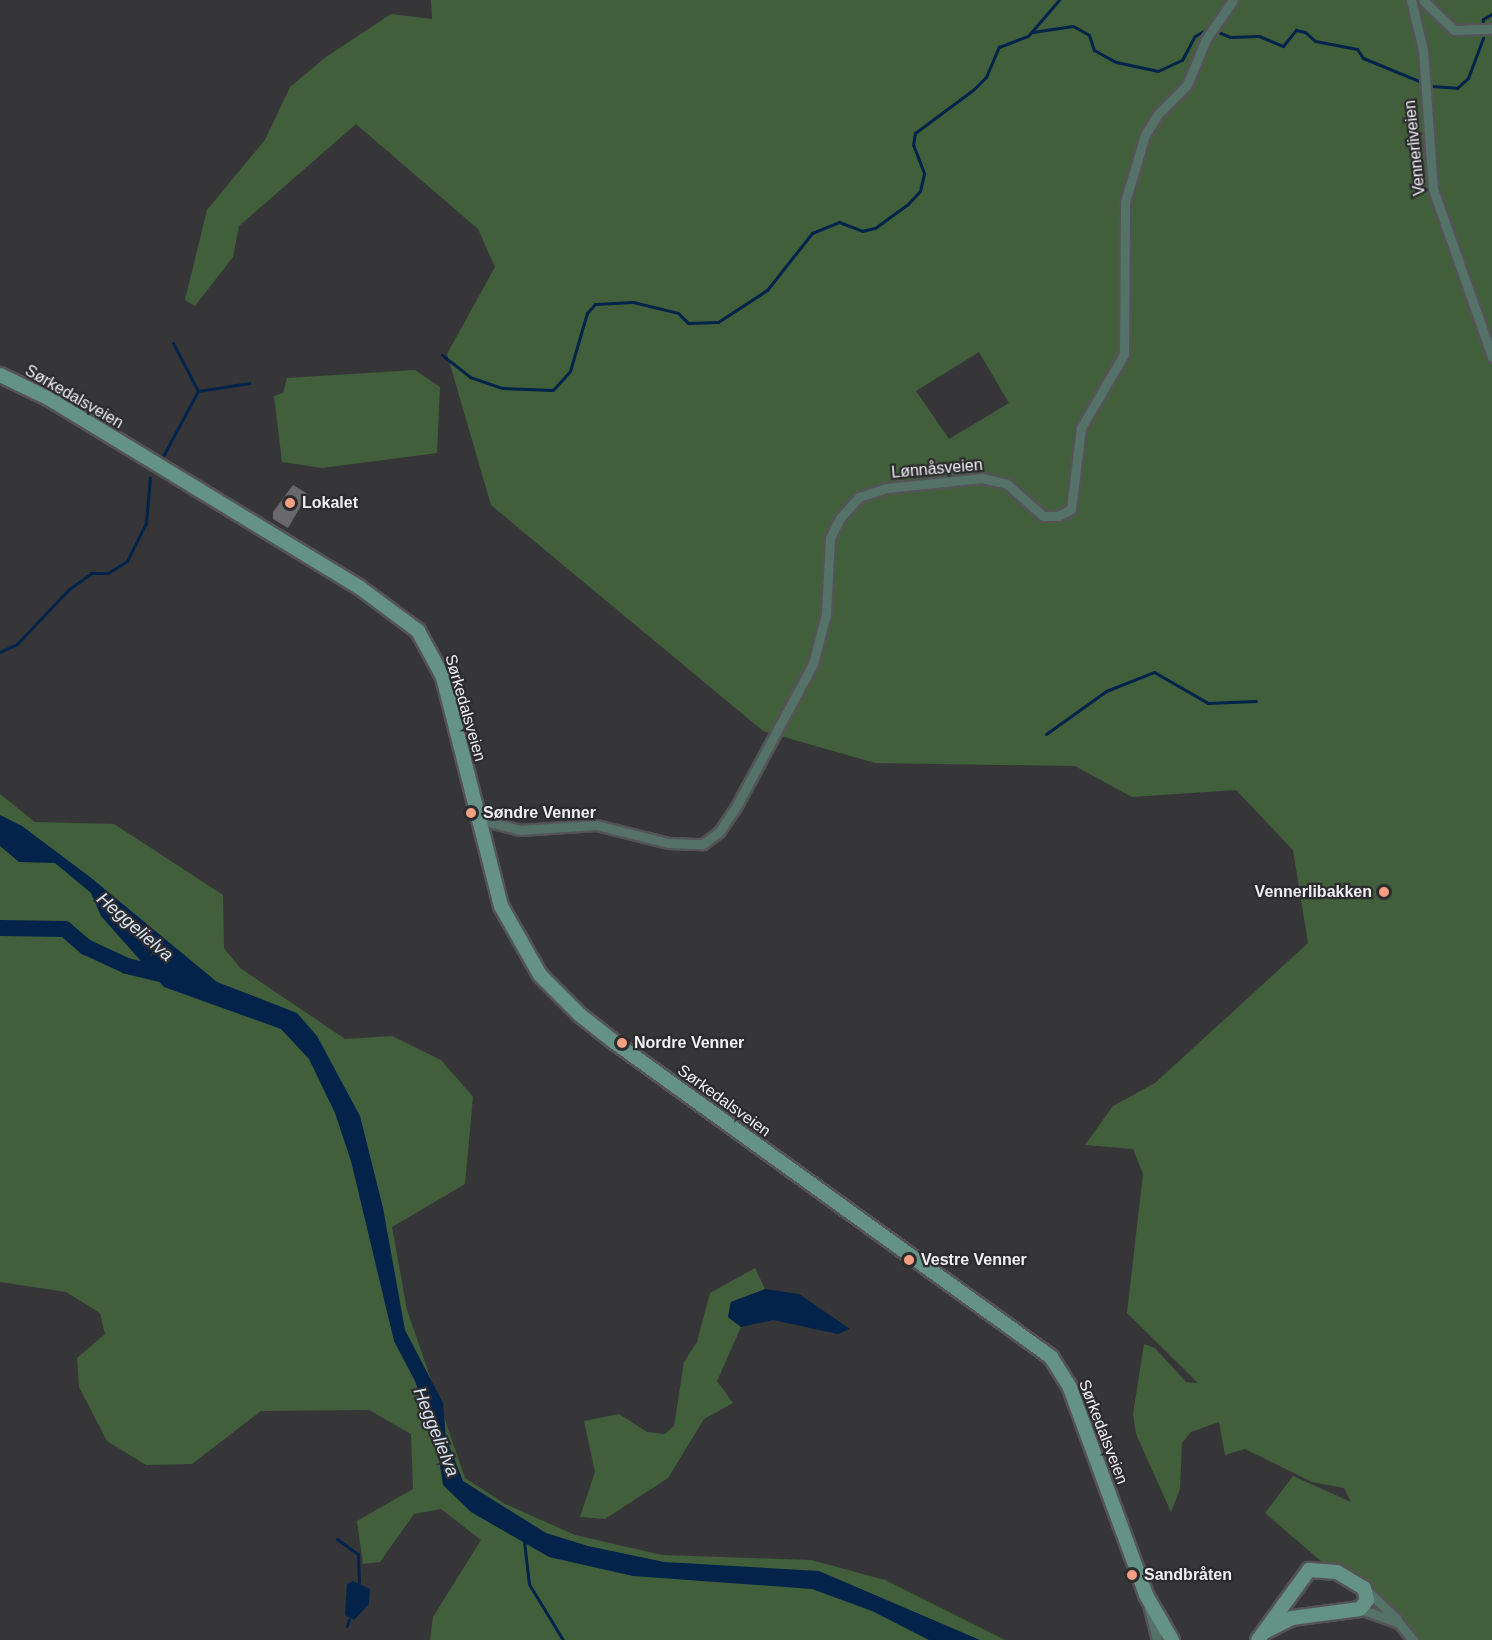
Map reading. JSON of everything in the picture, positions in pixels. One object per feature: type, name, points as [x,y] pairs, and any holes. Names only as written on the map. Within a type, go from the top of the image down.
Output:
[{"type":"street","name":"Lønnåsveien","points":[[477,819],[520,830],[596,825],[668,843],[703,844],[719,832],[734,811],[813,664],[826,614],[831,538],[840,518],[859,497],[887,488],[982,478],[1007,484],[1043,516],[1058,516],[1071,509],[1081,428],[1124,354],[1125,202],[1145,135],[1158,114],[1187,85],[1206,39],[1233,0]]},
{"type":"street","name":"Vennerliveien","points":[[1411,0],[1423,50],[1433,189],[1492,357]]},
{"type":"street","points":[[1423,0],[1454,30],[1492,29]]},
{"type":"street","name":"Sørkedalsveien","points":[[0,375],[79,416],[406,620],[427,642],[442,677],[501,906],[519,945],[540,975],[580,1016],[1051,1357],[1070,1388],[1146,1594],[1172,1640]]},
{"type":"street","points":[[1262,1636],[1290,1591],[1309,1570],[1337,1572],[1364,1588],[1413,1640]]},
{"type":"street","points":[[1360,1609],[1367,1600],[1364,1588]]},
{"type":"street","points":[[1146,1594],[1157,1640]]},
{"type":"street","points":[[1262,1636],[1292,1618],[1360,1609],[1399,1623]]},
{"type":"green space","points":[[431,0],[1492,0],[1492,1640],[1413,1640],[1265,1513],[1293,1476],[1351,1502],[1344,1488],[1312,1482],[1245,1449],[1225,1455],[1219,1422],[1191,1432],[1182,1443],[1180,1489],[1171,1512],[1136,1434],[1133,1414],[1144,1344],[1155,1348],[1186,1382],[1198,1383],[1127,1313],[1143,1174],[1133,1149],[1085,1145],[1113,1106],[1155,1083],[1308,943],[1293,850],[1236,790],[1132,797],[1075,766],[875,763],[763,731],[491,505],[447,354],[495,267],[478,229],[356,124],[239,226],[233,257],[195,306],[185,300],[207,210],[265,140],[290,87],[326,57],[391,14],[432,19]],"holes":[[[979,352],[1009,403],[949,439],[916,391]]]},
{"type":"green space","points":[[415,370],[440,387],[437,453],[322,468],[282,462],[274,396],[283,393],[287,378]]},
{"type":"green space","points":[[0,794],[35,822],[114,824],[223,895],[224,948],[240,968],[345,1039],[392,1036],[441,1060],[473,1097],[465,1184],[392,1227],[407,1310],[465,1478],[505,1504],[575,1535],[662,1555],[811,1560],[885,1580],[1005,1640],[430,1640],[433,1617],[481,1540],[441,1509],[414,1514],[380,1562],[363,1564],[357,1521],[413,1489],[411,1434],[369,1410],[261,1411],[192,1464],[146,1465],[107,1441],[79,1387],[77,1358],[105,1334],[100,1313],[66,1292],[0,1282]]},
{"type":"green space","points":[[755,1268],[765,1289],[731,1302],[728,1317],[741,1327],[717,1381],[733,1403],[704,1419],[668,1478],[605,1519],[580,1517],[595,1472],[584,1421],[619,1414],[647,1432],[665,1434],[674,1426],[684,1362],[697,1342],[710,1293]]},
{"type":"water","points":[[0,815],[22,826],[90,877],[217,982],[297,1013],[317,1036],[360,1116],[383,1208],[405,1330],[443,1403],[446,1438],[463,1481],[546,1533],[588,1546],[664,1562],[819,1571],[980,1640],[929,1640],[872,1611],[812,1589],[633,1576],[549,1557],[471,1512],[443,1485],[437,1445],[415,1381],[394,1341],[351,1161],[335,1113],[309,1059],[281,1029],[164,987],[101,916],[91,893],[55,863],[19,862],[0,846]]},
{"type":"water","points":[[765,1289],[799,1294],[850,1329],[838,1334],[773,1320],[741,1327],[728,1317],[731,1302]]},
{"type":"water","points":[[353,1581],[370,1589],[369,1604],[354,1620],[345,1615],[347,1584]]},
{"type":"building","name":"Lokalet","points":[[293,485],[308,494],[288,528],[273,519],[273,512]]},
{"type":"waterway","points":[[442,355],[470,377],[502,388],[553,390],[570,371],[587,313],[595,304],[633,302],[678,313],[688,323],[718,322],[767,290],[812,233],[839,222],[862,231],[875,228],[907,205],[920,191],[924,173],[913,145],[915,133],[973,90],[986,77],[999,47],[1028,36],[1059,0]]},
{"type":"waterway","points":[[1482,27],[1483,19],[1492,14]]},
{"type":"waterway","points":[[1033,32],[1073,26],[1089,35],[1094,50],[1116,62],[1158,71],[1182,60],[1195,36],[1207,29]]},
{"type":"waterway","points":[[1216,31],[1230,37],[1259,36],[1283,46],[1296,30],[1305,32],[1315,41],[1357,49],[1363,58],[1431,86],[1457,88],[1468,78],[1483,38]]},
{"type":"waterway","points":[[162,458],[198,391],[173,343]]},
{"type":"waterway","points":[[198,391],[249,383]]},
{"type":"waterway","points":[[0,652],[17,644],[68,590],[91,573],[108,573],[127,561],[146,523],[150,477]]},
{"type":"waterway","points":[[1046,734],[1106,691],[1154,672],[1208,703],[1256,701]]},
{"type":"waterway","name":"Heggelielva","points":[[0,928],[65,929],[86,947],[127,966],[173,977]]},
{"type":"waterway","points":[[337,1539],[358,1554],[359,1582]]},
{"type":"waterway","points":[[524,1541],[529,1584],[563,1640]]},
{"type":"waterway","points":[[347,1626],[349,1619]]},
{"type":"place","name":"Lokalet","points":[[290,503]]},
{"type":"place","name":"Søndre Venner","points":[[471,813]]},
{"type":"place","name":"Vennerlibakken","points":[[1384,892]]},
{"type":"place","name":"Nordre Venner","points":[[622,1043]]},
{"type":"place","name":"Vestre Venner","points":[[909,1260]]},
{"type":"place","name":"Sandbråten","points":[[1132,1575]]}]
